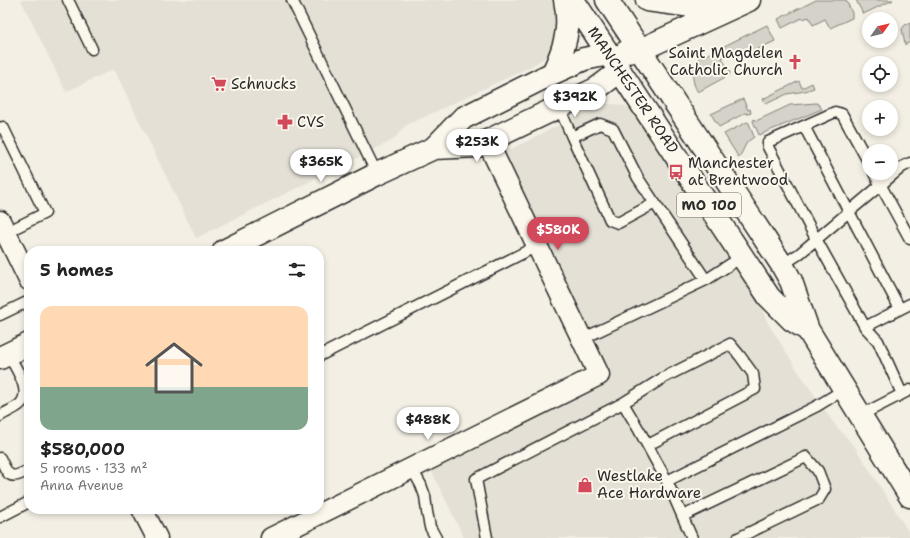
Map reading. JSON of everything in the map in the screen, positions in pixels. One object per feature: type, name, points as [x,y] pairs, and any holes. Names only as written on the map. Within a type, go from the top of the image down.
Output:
[{"type":"main road","points":[[553,73],[563,49],[567,34],[568,22],[565,0]]},
{"type":"main road","name":"MANCHESTER ROAD","points":[[573,0],[769,296],[792,320],[808,330]]},
{"type":"main road","name":"MANCHESTER ROAD","points":[[607,0],[782,265],[790,281],[808,330],[910,496]]},
{"type":"main road","points":[[647,0],[692,6],[740,4]]},
{"type":"main road","points":[[234,246],[377,174],[434,148],[463,118],[553,73],[584,59],[614,62],[740,4]]},
{"type":"main road","points":[[434,148],[477,146],[488,141],[596,89],[614,62]]},
{"type":"main road","points":[[4,356],[24,346]]},
{"type":"street","points":[[324,511],[599,375],[488,141]]},
{"type":"street","points":[[3,227],[24,270]]},
{"type":"street","points":[[145,514],[157,538]]},
{"type":"street","points":[[271,538],[318,514]]},
{"type":"lane","points":[[68,0],[92,49]]},
{"type":"lane","points":[[292,0],[377,174]]},
{"type":"lane","points":[[559,107],[610,220],[618,223],[655,203]]},
{"type":"lane","points":[[861,415],[906,392],[878,341],[865,328],[768,147],[768,142],[835,112],[842,114],[862,151]]},
{"type":"lane","points":[[572,137],[600,124],[613,129],[638,178],[706,280]]},
{"type":"lane","points":[[804,126],[850,210],[900,309]]},
{"type":"lane","points":[[0,128],[3,127],[45,213],[3,227]]},
{"type":"lane","points":[[782,265],[799,254],[880,184],[902,167],[910,163]]},
{"type":"lane","points":[[878,180],[910,239]]},
{"type":"lane","points":[[324,353],[537,246]]},
{"type":"lane","points":[[582,339],[706,280],[743,256]]},
{"type":"lane","points":[[0,315],[24,303]]},
{"type":"lane","points":[[865,328],[910,304]]},
{"type":"lane","points":[[487,538],[476,479],[623,403],[663,378],[730,344],[753,374],[755,389],[648,445]]},
{"type":"lane","points":[[4,356],[24,387]]},
{"type":"lane","points":[[667,480],[816,406],[845,389]]},
{"type":"lane","points":[[0,416],[20,404],[24,398]]},
{"type":"lane","points":[[623,403],[667,480],[692,538]]},
{"type":"lane","points":[[683,516],[806,457],[818,471],[825,489],[819,499],[738,538]]},
{"type":"lane","points":[[0,458],[7,473],[13,476],[24,472]]},
{"type":"lane","points":[[411,467],[425,496],[430,527],[436,538]]},
{"type":"lane","points":[[0,517],[24,505]]},
{"type":"shaded area","points":[[21,0],[555,0],[560,13],[554,49],[547,56],[532,66],[405,126],[393,140],[196,238],[114,69],[66,92]]},
{"type":"shaded area","points":[[816,0],[846,0],[852,13],[852,18],[830,28],[825,19],[813,25],[809,17],[802,18],[782,28],[778,19]]},
{"type":"shaded area","points":[[856,0],[893,0],[867,12],[862,12]]},
{"type":"shaded area","points":[[910,23],[910,42],[905,45],[902,29],[905,25]]},
{"type":"shaded area","points":[[767,25],[775,41],[739,58],[735,51],[722,58],[730,73],[729,75],[698,92],[695,88],[693,74],[695,65],[700,56],[702,57]]},
{"type":"shaded area","points":[[799,81],[802,88],[812,83],[814,88],[787,94],[766,104],[763,99]]},
{"type":"shaded area","points":[[743,99],[751,113],[745,113],[719,127],[711,114]]},
{"type":"shaded area","points":[[816,103],[822,109],[759,135],[753,121],[754,119],[756,121],[790,105]]},
{"type":"shaded area","points":[[606,104],[616,104],[634,110],[754,289],[769,325],[835,425],[855,447],[910,534],[910,538],[464,538],[430,468],[601,385],[607,378],[504,160],[505,152],[595,107]]},
{"type":"shaded area","points":[[747,122],[749,123],[754,137],[747,142],[739,158],[724,134]]},
{"type":"place","name":"Saint Magdelen Catholic Church","points":[[795,62]]},
{"type":"place","name":"Schnucks","points":[[219,84]]},
{"type":"place","name":"CVS","points":[[285,122]]},
{"type":"place","name":"Manchester at Brentwood","points":[[676,172]]},
{"type":"place","name":"Westlake Ace Hardware","points":[[585,485]]}]
